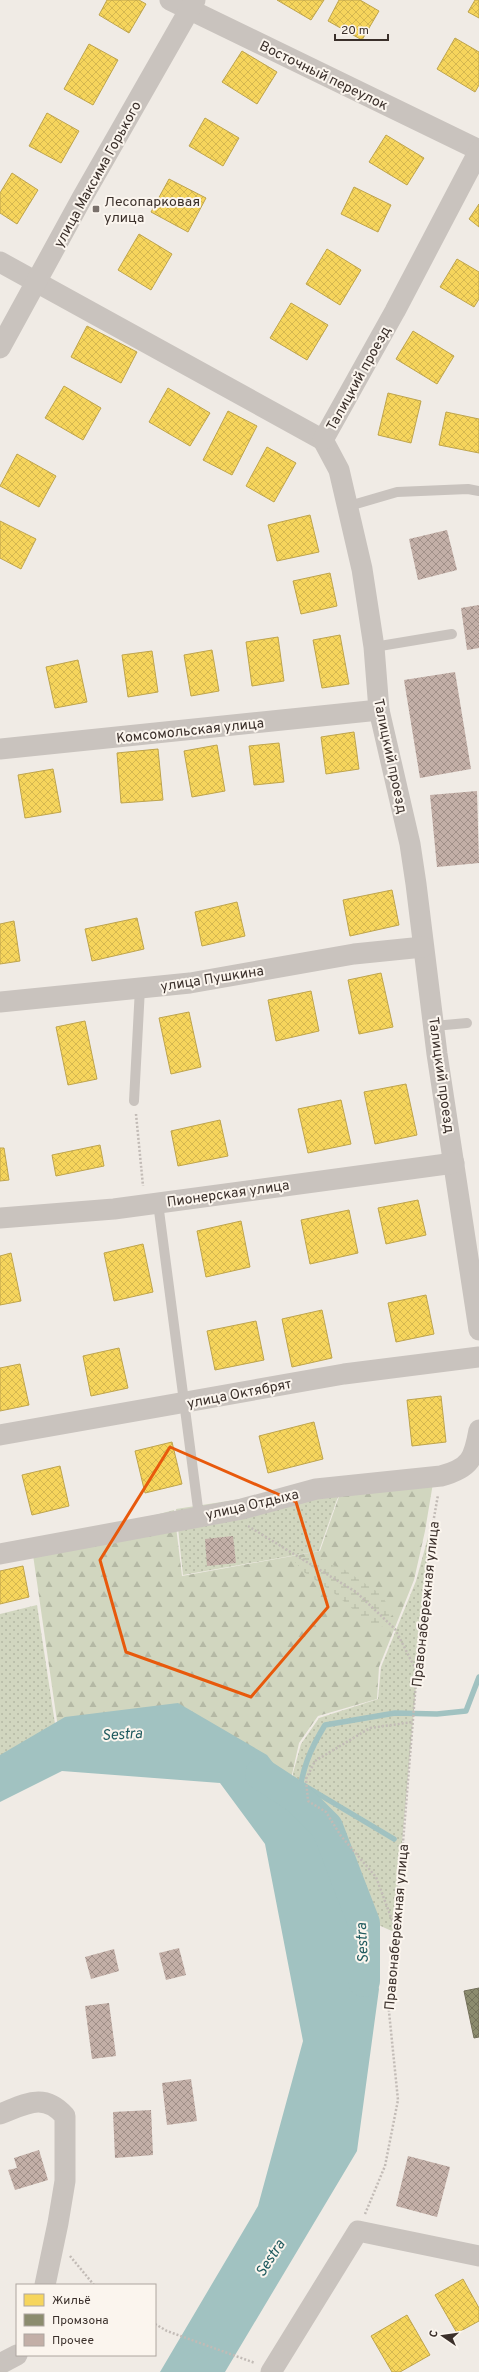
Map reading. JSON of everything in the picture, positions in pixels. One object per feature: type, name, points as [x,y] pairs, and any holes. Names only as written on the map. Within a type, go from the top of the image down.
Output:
[{"type":"street","name":"Восточный переулок","points":[[170,0],[192,5],[479,150]]},
{"type":"street","name":"улица Максима Горького","points":[[0,348],[37,283],[82,198],[192,5]]},
{"type":"street","name":"Талицкий проезд","points":[[479,150],[395,311],[323,440],[339,470],[349,506],[362,569],[374,647],[379,710],[410,844],[434,1026],[479,1330]]},
{"type":"street","points":[[0,262],[323,440]]},
{"type":"street","name":"Комсомольская улица","points":[[0,749],[379,710]]},
{"type":"street","name":"улица Пушкина","points":[[0,1002],[190,983],[354,954],[423,947]]},
{"type":"street","name":"Пионерская улица","points":[[0,1218],[151,1204],[454,1163]]},
{"type":"street","name":"улица Октябрят","points":[[0,1435],[344,1374],[479,1357]]},
{"type":"street","name":"улица Отдыха","points":[[0,1554],[242,1509],[316,1489],[441,1476],[457,1472],[474,1456],[479,1430]]},
{"type":"street","points":[[0,2114],[27,2104],[45,2102],[56,2105],[65,2116],[65,2181],[45,2284]]},
{"type":"street","points":[[271,2372],[358,2231],[479,2256]]},
{"type":"street","points":[[0,2364],[16,2356]]},
{"type":"lane","points":[[349,506],[397,492],[468,489],[479,491]]},
{"type":"lane","points":[[374,647],[452,634]]},
{"type":"lane","points":[[134,1101],[140,988]]},
{"type":"lane","points":[[434,1026],[466,1023]]},
{"type":"lane","points":[[151,1204],[184,1403],[199,1516]]},
{"type":"path","points":[[134,1101],[151,1204]]},
{"type":"path","name":"Правонабережная улица","points":[[358,2231],[385,2166],[398,2100],[388,2002],[396,1929],[417,1670],[432,1529],[441,1476]]},
{"type":"path","points":[[242,1509],[249,1529],[356,1592],[395,1629],[417,1670]]},
{"type":"path","points":[[396,1929],[376,1878],[341,1836],[326,1812],[308,1801],[306,1779],[315,1761],[370,1728],[413,1722]]},
{"type":"path","points":[[53,2246],[66,2251],[93,2284]]},
{"type":"path","points":[[156,2325],[167,2331],[249,2362]]},
{"type":"highlighted area","points":[[170,1447],[296,1502],[328,1607],[251,1697],[126,1652],[100,1560]]},
{"type":"green space","points":[[433,1483],[425,1531],[414,1580],[379,1667],[377,1699],[318,1716],[299,1743],[291,1779],[189,1710],[59,1735],[32,1548],[174,1510],[182,1576],[320,1551],[342,1488]]},
{"type":"green space","points":[[341,1488],[319,1551],[183,1575],[176,1509],[241,1499]]},
{"type":"green space","points":[[430,1530],[394,1932],[365,1919],[329,1825],[294,1794],[293,1773],[301,1744],[319,1718],[378,1699],[381,1667],[416,1581]]},
{"type":"green space","points":[[314,1556],[345,1570],[379,1593],[394,1613],[378,1631],[334,1593],[304,1572],[294,1561]]},
{"type":"green space","points":[[37,1605],[57,1737],[0,1764],[0,1614]]},
{"type":"water","points":[[178,1703],[267,1755],[338,1848],[379,1989],[357,2151],[225,2372],[160,2372],[258,2206],[303,2041],[265,1844],[220,1783],[62,1771],[0,1802],[0,1755],[65,1717]]},
{"type":"building: Жильё","points":[[107,0],[139,0],[146,4],[129,33],[99,15]]},
{"type":"building: Жильё","points":[[277,0],[324,0],[311,20]]},
{"type":"building: Жильё","points":[[339,0],[360,0],[379,11],[362,40],[328,21]]},
{"type":"building: Жильё","points":[[475,0],[479,0],[479,18],[468,12]]},
{"type":"building: Жильё","points":[[455,38],[479,52],[479,85],[475,92],[437,69]]},
{"type":"building: Жильё","points":[[89,44],[118,60],[93,105],[64,89]]},
{"type":"building: Жильё","points":[[242,51],[277,72],[257,104],[222,82]]},
{"type":"building: Жильё","points":[[47,113],[79,131],[61,163],[29,146]]},
{"type":"building: Жильё","points":[[205,118],[239,138],[223,166],[189,146]]},
{"type":"building: Жильё","points":[[386,135],[424,158],[407,185],[369,162]]},
{"type":"building: Жильё","points":[[12,173],[38,190],[17,224],[0,213],[0,193]]},
{"type":"building: Жильё","points":[[169,179],[206,198],[188,232],[151,212]]},
{"type":"building: Жильё","points":[[354,187],[391,205],[378,232],[341,214]]},
{"type":"building: Жильё","points":[[479,204],[479,227],[469,219]]},
{"type":"building: Жильё","points":[[139,234],[172,254],[151,290],[118,270]]},
{"type":"building: Жильё","points":[[327,249],[361,270],[340,305],[306,284]]},
{"type":"building: Жильё","points":[[457,259],[479,272],[479,299],[474,307],[440,287]]},
{"type":"building: Жильё","points":[[291,303],[328,325],[307,360],[270,338]]},
{"type":"building: Жильё","points":[[87,326],[137,352],[121,383],[71,357]]},
{"type":"building: Жильё","points":[[413,331],[454,356],[437,384],[396,359]]},
{"type":"building: Жильё","points":[[64,386],[101,408],[83,440],[45,418]]},
{"type":"building: Жильё","points":[[168,388],[210,413],[190,446],[149,422]]},
{"type":"building: Жильё","points":[[388,393],[421,401],[411,443],[378,435]]},
{"type":"building: Жильё","points":[[228,411],[257,426],[232,475],[203,460]]},
{"type":"building: Жильё","points":[[446,412],[479,419],[479,453],[439,445]]},
{"type":"building: Жильё","points":[[267,447],[296,463],[274,502],[246,486]]},
{"type":"building: Жильё","points":[[17,454],[56,476],[39,507],[0,486]]},
{"type":"building: Жильё","points":[[310,515],[319,552],[277,561],[268,525]]},
{"type":"building: Жильё","points":[[0,521],[36,539],[21,569],[0,558]]},
{"type":"building: Жильё","points":[[330,573],[337,606],[301,614],[293,581]]},
{"type":"building: Жильё","points":[[340,635],[349,684],[322,688],[313,640]]},
{"type":"building: Жильё","points":[[278,637],[284,681],[252,686],[246,642]]},
{"type":"building: Жильё","points":[[212,650],[219,691],[191,696],[184,655]]},
{"type":"building: Жильё","points":[[152,651],[158,692],[128,697],[122,655]]},
{"type":"building: Жильё","points":[[78,660],[87,702],[55,708],[46,667]]},
{"type":"building: Жильё","points":[[354,732],[359,769],[326,774],[321,737]]},
{"type":"building: Жильё","points":[[279,743],[284,782],[254,785],[249,746]]},
{"type":"building: Жильё","points":[[217,745],[225,791],[192,797],[184,751]]},
{"type":"building: Жильё","points":[[158,749],[163,800],[121,803],[117,753]]},
{"type":"building: Жильё","points":[[53,769],[61,812],[25,818],[18,775]]},
{"type":"building: Жильё","points":[[392,890],[399,925],[350,936],[343,900]]},
{"type":"building: Жильё","points":[[237,902],[245,936],[202,946],[195,912]]},
{"type":"building: Жильё","points":[[137,918],[144,949],[92,961],[85,929]]},
{"type":"building: Жильё","points":[[14,921],[20,961],[0,964],[0,924]]},
{"type":"building: Жильё","points":[[381,973],[393,1027],[359,1034],[348,980]]},
{"type":"building: Жильё","points":[[311,991],[319,1031],[276,1041],[268,1000]]},
{"type":"building: Жильё","points":[[189,1012],[201,1067],[171,1074],[159,1018]]},
{"type":"building: Жильё","points":[[85,1021],[97,1079],[68,1085],[56,1027]]},
{"type":"building: Жильё","points":[[406,1084],[417,1135],[375,1144],[364,1092]]},
{"type":"building: Жильё","points":[[341,1100],[351,1144],[308,1153],[298,1109]]},
{"type":"building: Жильё","points":[[220,1120],[228,1156],[178,1166],[171,1131]]},
{"type":"building: Жильё","points":[[100,1145],[104,1166],[56,1176],[52,1155]]},
{"type":"building: Жильё","points":[[0,1148],[4,1148],[9,1180],[0,1181]]},
{"type":"building: Жильё","points":[[418,1200],[426,1235],[386,1244],[378,1208]]},
{"type":"building: Жильё","points":[[349,1210],[358,1253],[310,1264],[301,1220]]},
{"type":"building: Жильё","points":[[241,1221],[250,1267],[206,1277],[197,1231]]},
{"type":"building: Жильё","points":[[143,1244],[153,1292],[114,1301],[104,1253]]},
{"type":"building: Жильё","points":[[11,1253],[21,1301],[0,1305],[0,1256]]},
{"type":"building: Жильё","points":[[426,1295],[434,1334],[396,1342],[388,1303]]},
{"type":"building: Жильё","points":[[322,1310],[332,1358],[292,1367],[282,1319]]},
{"type":"building: Жильё","points":[[256,1321],[264,1360],[215,1370],[207,1331]]},
{"type":"building: Жильё","points":[[119,1348],[128,1388],[91,1396],[83,1356]]},
{"type":"building: Жильё","points":[[20,1364],[29,1405],[0,1411],[0,1368]]},
{"type":"building: Жильё","points":[[441,1396],[446,1442],[412,1446],[407,1400]]},
{"type":"building: Жильё","points":[[314,1422],[323,1459],[268,1473],[259,1436]]},
{"type":"building: Жильё","points":[[172,1442],[182,1484],[145,1493],[135,1451]]},
{"type":"building: Жильё","points":[[60,1466],[69,1506],[32,1515],[22,1475]]},
{"type":"building: Жильё","points":[[23,1566],[29,1597],[0,1604],[0,1571]]},
{"type":"building: Жильё","points":[[463,2279],[479,2308],[479,2321],[457,2333],[435,2295]]},
{"type":"building: Жильё","points":[[407,2315],[430,2355],[400,2372],[392,2372],[371,2336]]},
{"type":"building: Промзона","points":[[479,1988],[479,2037],[474,2038],[464,1991]]},
{"type":"building: Прочее","points":[[447,530],[457,570],[418,580],[409,539]]},
{"type":"building: Прочее","points":[[479,605],[479,648],[467,650],[461,608]]},
{"type":"building: Прочее","points":[[455,672],[471,769],[420,778],[404,680]]},
{"type":"building: Прочее","points":[[477,791],[479,863],[437,867],[430,795]]},
{"type":"building: Прочее","points":[[233,1536],[236,1563],[207,1566],[205,1539]]},
{"type":"building: Прочее","points":[[179,1948],[186,1975],[166,1980],[159,1953]]},
{"type":"building: Прочее","points":[[114,1949],[119,1971],[91,1979],[85,1957]]},
{"type":"building: Прочее","points":[[109,2003],[116,2056],[92,2059],[85,2006]]},
{"type":"building: Прочее","points":[[191,2079],[197,2121],[167,2125],[162,2083]]},
{"type":"building: Прочее","points":[[151,2110],[153,2155],[115,2158],[113,2112]]},
{"type":"building: Прочее","points":[[39,2150],[48,2180],[15,2190],[8,2170],[17,2168],[14,2158]]},
{"type":"building: Прочее","points":[[408,2156],[450,2167],[437,2217],[396,2206]]},
{"type":"waterway","points":[[298,1798],[307,1760],[325,1725],[395,1713],[437,1714],[466,1711],[479,1677]]},
{"type":"waterway","name":"Sestra","points":[[261,1774],[298,1798],[327,1827],[364,1923],[364,1981]]},
{"type":"waterway","points":[[300,1783],[394,1839]]},
{"type":"place","name":"Лесопарковая улица","points":[[96,209]]}]
